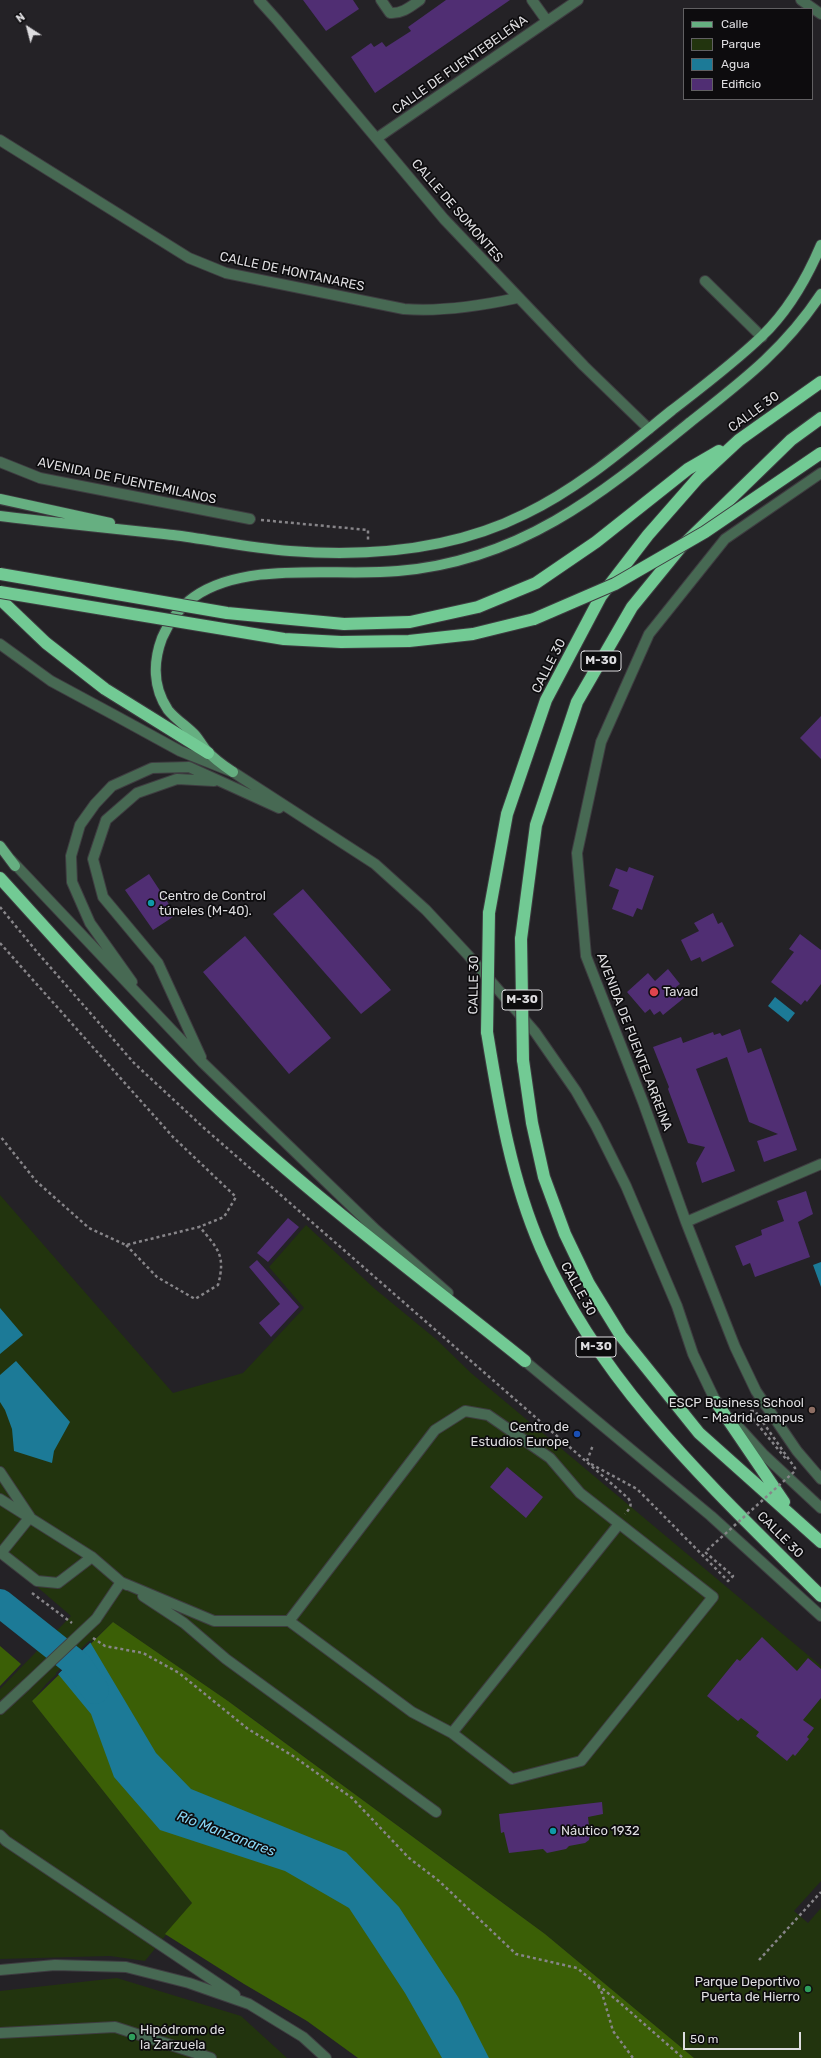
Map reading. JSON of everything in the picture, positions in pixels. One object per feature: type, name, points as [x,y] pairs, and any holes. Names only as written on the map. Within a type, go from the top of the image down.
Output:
[{"type":"highway","name":"CALLE 30","points":[[821,382],[739,440],[698,478],[648,535],[601,596],[546,700],[507,814],[489,913],[487,1032],[502,1123],[517,1180],[541,1247],[566,1299],[599,1353],[678,1450],[821,1596]]},
{"type":"highway","name":"CALLE 30","points":[[821,418],[791,440],[680,547],[632,607],[581,695],[577,702],[536,825],[521,940],[524,1060],[532,1123],[544,1177],[565,1234],[593,1290],[621,1336],[699,1433],[821,1542]]},
{"type":"highway","points":[[0,574],[227,613],[344,624],[410,622],[478,607],[536,583],[596,542],[688,469],[739,440]]},
{"type":"highway","points":[[0,592],[284,639],[340,642],[409,641],[473,634],[534,619],[615,584],[705,532],[821,453]]},
{"type":"highway","points":[[0,599],[46,643],[105,689],[208,753]]},
{"type":"highway","points":[[0,878],[145,1038],[222,1112],[302,1183],[525,1360]]},
{"type":"highway","points":[[716,1402],[794,1517]]},
{"type":"main road","points":[[0,516],[175,536],[288,551],[341,554],[369,553],[444,542],[469,536],[524,516],[570,488],[648,429],[762,337],[789,304],[804,281],[821,245]]},
{"type":"main road","points":[[233,772],[208,753],[195,735],[169,711],[160,695],[156,683],[155,660],[167,627],[178,612],[198,594],[210,587],[231,579],[279,574],[367,573],[427,567],[477,556],[530,534],[595,496],[742,381],[779,348],[810,311],[821,294]]},
{"type":"main road","points":[[0,499],[59,513],[175,536]]},
{"type":"main road","points":[[0,847],[15,866]]},
{"type":"street","name":"CALLE DE SOMONTES","points":[[258,0],[377,138],[444,219],[517,298],[648,429]]},
{"type":"street","points":[[381,0],[390,13],[396,14],[405,11],[420,0]]},
{"type":"street","points":[[532,0],[547,21]]},
{"type":"street","name":"CALLE DE FUENTEBELEÑA","points":[[377,138],[578,0]]},
{"type":"street","points":[[801,0],[812,8]]},
{"type":"street","name":"CALLE DE HONTANARES","points":[[0,140],[189,258],[226,273],[404,309],[423,311],[485,305],[517,298]]},
{"type":"street","points":[[705,281],[762,337]]},
{"type":"street","name":"AVENIDA DE FUENTEMILANOS","points":[[0,462],[40,478],[250,519]]},
{"type":"street","name":"AVENIDA DE FUENTELARREINA","points":[[821,473],[725,539],[649,634],[600,742],[577,853],[586,956],[643,1102],[686,1222],[735,1347],[756,1391],[797,1451],[821,1479]]},
{"type":"street","points":[[0,644],[51,681],[180,751],[233,772],[381,869],[426,910],[468,955],[535,1032],[576,1091],[596,1126],[626,1186],[677,1306],[693,1354],[716,1402],[785,1475],[821,1508]]},
{"type":"street","points":[[152,1010],[90,923],[72,882],[71,856],[80,826],[95,804],[112,786],[152,768],[189,767],[301,817]]},
{"type":"street","points":[[203,1063],[158,963],[103,897],[93,859],[106,820],[137,793],[177,779],[220,781]]},
{"type":"street","points":[[15,866],[203,1063],[376,1230],[525,1360],[710,1516],[821,1615]]},
{"type":"street","points":[[686,1222],[821,1164]]},
{"type":"street","points":[[121,1582],[214,1621],[289,1620],[412,1712],[452,1733],[512,1779],[581,1761],[713,1597],[580,1493],[550,1458],[488,1416],[465,1411],[435,1430],[289,1620]]},
{"type":"street","points":[[0,1472],[30,1516]]},
{"type":"street","points":[[785,1475],[821,1499]]},
{"type":"street","points":[[0,1499],[30,1516],[92,1557],[121,1582],[184,1623],[226,1659],[436,1812]]},
{"type":"street","points":[[30,1516],[0,1552],[37,1581],[58,1583],[92,1557]]},
{"type":"street","points":[[452,1733],[619,1524]]},
{"type":"street","points":[[0,1709],[96,1619],[121,1582]]},
{"type":"street","points":[[0,1835],[6,1841],[59,1877],[249,2004],[303,2037],[326,2058]]},
{"type":"street","points":[[0,1970],[55,1965],[126,1967],[189,1983],[249,2004]]},
{"type":"street","points":[[0,2033],[115,2027],[211,2058]]},
{"type":"path","points":[[250,519],[368,530],[369,553]]},
{"type":"path","points":[[0,907],[42,958],[134,1063],[204,1128],[376,1276],[426,1323],[513,1395],[586,1462],[628,1498],[632,1503],[631,1507],[619,1524]]},
{"type":"path","points":[[0,943],[173,1137],[236,1197],[224,1217],[199,1226],[126,1245]]},
{"type":"path","points":[[0,1136],[36,1181],[89,1228],[126,1245],[157,1277],[195,1299],[218,1285],[222,1268],[218,1248],[199,1226]]},
{"type":"path","points":[[586,1462],[637,1489],[728,1581],[733,1576],[705,1552],[795,1471],[796,1468],[755,1411],[751,1411],[750,1415],[786,1460]]},
{"type":"path","points":[[586,1462],[593,1445]]},
{"type":"path","points":[[26,1588],[42,1602],[73,1624]]},
{"type":"path","points":[[92,1637],[105,1646],[143,1653],[179,1673],[248,1729],[293,1756],[352,1798],[409,1858],[439,1881],[516,1954],[577,1968],[683,2058]]},
{"type":"path","points":[[759,1960],[821,1892]]},
{"type":"path","points":[[597,1984],[602,1993],[613,2031],[633,2058]]},
{"type":"green space","points":[[0,1195],[173,1393],[243,1373],[304,1308],[269,1267],[306,1225],[375,1289],[437,1340],[471,1373],[821,1666],[821,1881],[794,1911],[808,1923],[821,1908],[821,2058],[694,2058],[545,1934],[238,1708],[113,1622],[47,1683],[32,1701],[192,1903],[145,1961],[110,1956],[0,1959],[0,1689],[71,1616],[0,1555]]},
{"type":"green space","points":[[113,1622],[228,1701],[545,1934],[694,2058],[358,2058],[307,2021],[244,1984],[165,1934],[192,1903],[32,1701]]},
{"type":"green space","points":[[0,1646],[21,1664],[0,1686]]},
{"type":"green space","name":"Hipódromo de la Zarzuela","points":[[117,1978],[241,2016],[287,2058],[0,2058],[0,1991]]},
{"type":"water","points":[[775,997],[795,1013],[788,1022],[768,1006]]},
{"type":"water","points":[[821,1262],[821,1287],[813,1265]]},
{"type":"water","points":[[0,1308],[23,1335],[0,1354]]},
{"type":"water","points":[[16,1361],[70,1422],[54,1451],[52,1463],[14,1451],[12,1429],[5,1410],[0,1402],[0,1375]]},
{"type":"water","points":[[90,1642],[156,1753],[191,1789],[346,1852],[399,1907],[458,1997],[489,2058],[442,2058],[405,1993],[349,1908],[285,1871],[160,1830],[114,1777],[91,1714],[58,1674]]},
{"type":"pier","points":[[89,1641],[92,1641],[56,1676],[56,1673]]},
{"type":"building","points":[[303,0],[353,0],[359,9],[326,31]]},
{"type":"building","points":[[446,0],[510,0],[375,93],[351,57],[371,43],[374,47],[382,42],[386,47],[411,31],[408,27]]},
{"type":"building","points":[[821,716],[821,759],[800,738]]},
{"type":"building","points":[[629,867],[654,876],[642,910],[637,908],[633,917],[612,909],[619,890],[609,886],[616,868],[627,872]]},
{"type":"building","name":"Centro de Control túneles (M-40).","points":[[149,874],[176,915],[153,930],[125,890]]},
{"type":"building","points":[[303,889],[391,990],[361,1014],[273,914]]},
{"type":"building","points":[[713,913],[718,924],[722,922],[734,946],[702,962],[700,957],[691,961],[681,940],[699,931],[694,923]]},
{"type":"building","points":[[800,934],[821,950],[821,984],[807,1002],[805,1000],[801,1005],[771,982],[794,952],[789,949]]},
{"type":"building","points":[[245,936],[331,1038],[289,1074],[203,972]]},
{"type":"building","points":[[668,969],[680,984],[676,987],[684,998],[663,1015],[660,1011],[654,1015],[650,1009],[645,1013],[627,992],[648,973],[655,981]]},
{"type":"building","points":[[740,1029],[748,1053],[761,1048],[797,1150],[764,1162],[757,1141],[778,1134],[749,1122],[727,1057],[696,1069],[735,1171],[702,1183],[696,1163],[705,1147],[688,1143],[668,1089],[669,1087],[653,1047],[681,1037],[683,1043],[713,1032],[714,1035],[720,1033],[722,1036]]},
{"type":"building","points":[[806,1191],[813,1214],[798,1222],[810,1257],[755,1277],[750,1263],[743,1266],[735,1246],[762,1235],[761,1230],[784,1221],[777,1201]]},
{"type":"building","points":[[288,1218],[299,1227],[268,1262],[257,1253]]},
{"type":"building","points":[[257,1260],[299,1307],[271,1337],[259,1323],[280,1304],[249,1267]]},
{"type":"building","points":[[507,1467],[543,1497],[526,1518],[490,1487]]},
{"type":"building","points":[[762,1637],[797,1671],[808,1658],[821,1669],[821,1698],[803,1720],[814,1728],[807,1737],[809,1739],[795,1756],[793,1754],[787,1761],[756,1736],[759,1732],[741,1718],[738,1721],[707,1696],[737,1659],[740,1661]]},
{"type":"building","name":"Náutico 1932","points":[[602,1802],[603,1814],[588,1817],[590,1834],[589,1840],[585,1843],[547,1853],[543,1849],[509,1853],[504,1832],[501,1833],[499,1814]]},
{"type":"waterway","name":"Río Manzanares","points":[[0,1603],[78,1665],[95,1690]]},
{"type":"place","name":"Centro de Control túneles (M-40).","points":[[151,903]]},
{"type":"place","name":"Tavad","points":[[654,992]]},
{"type":"place","name":"ESCP Business School - Madrid campus","points":[[812,1410]]},
{"type":"place","name":"Centro de Estudios Europe","points":[[577,1434]]},
{"type":"place","name":"Náutico 1932","points":[[553,1831]]},
{"type":"place","name":"Parque Deportivo Puerta de Hierro","points":[[808,1989]]},
{"type":"place","name":"Hipódromo de la Zarzuela","points":[[132,2037]]}]
